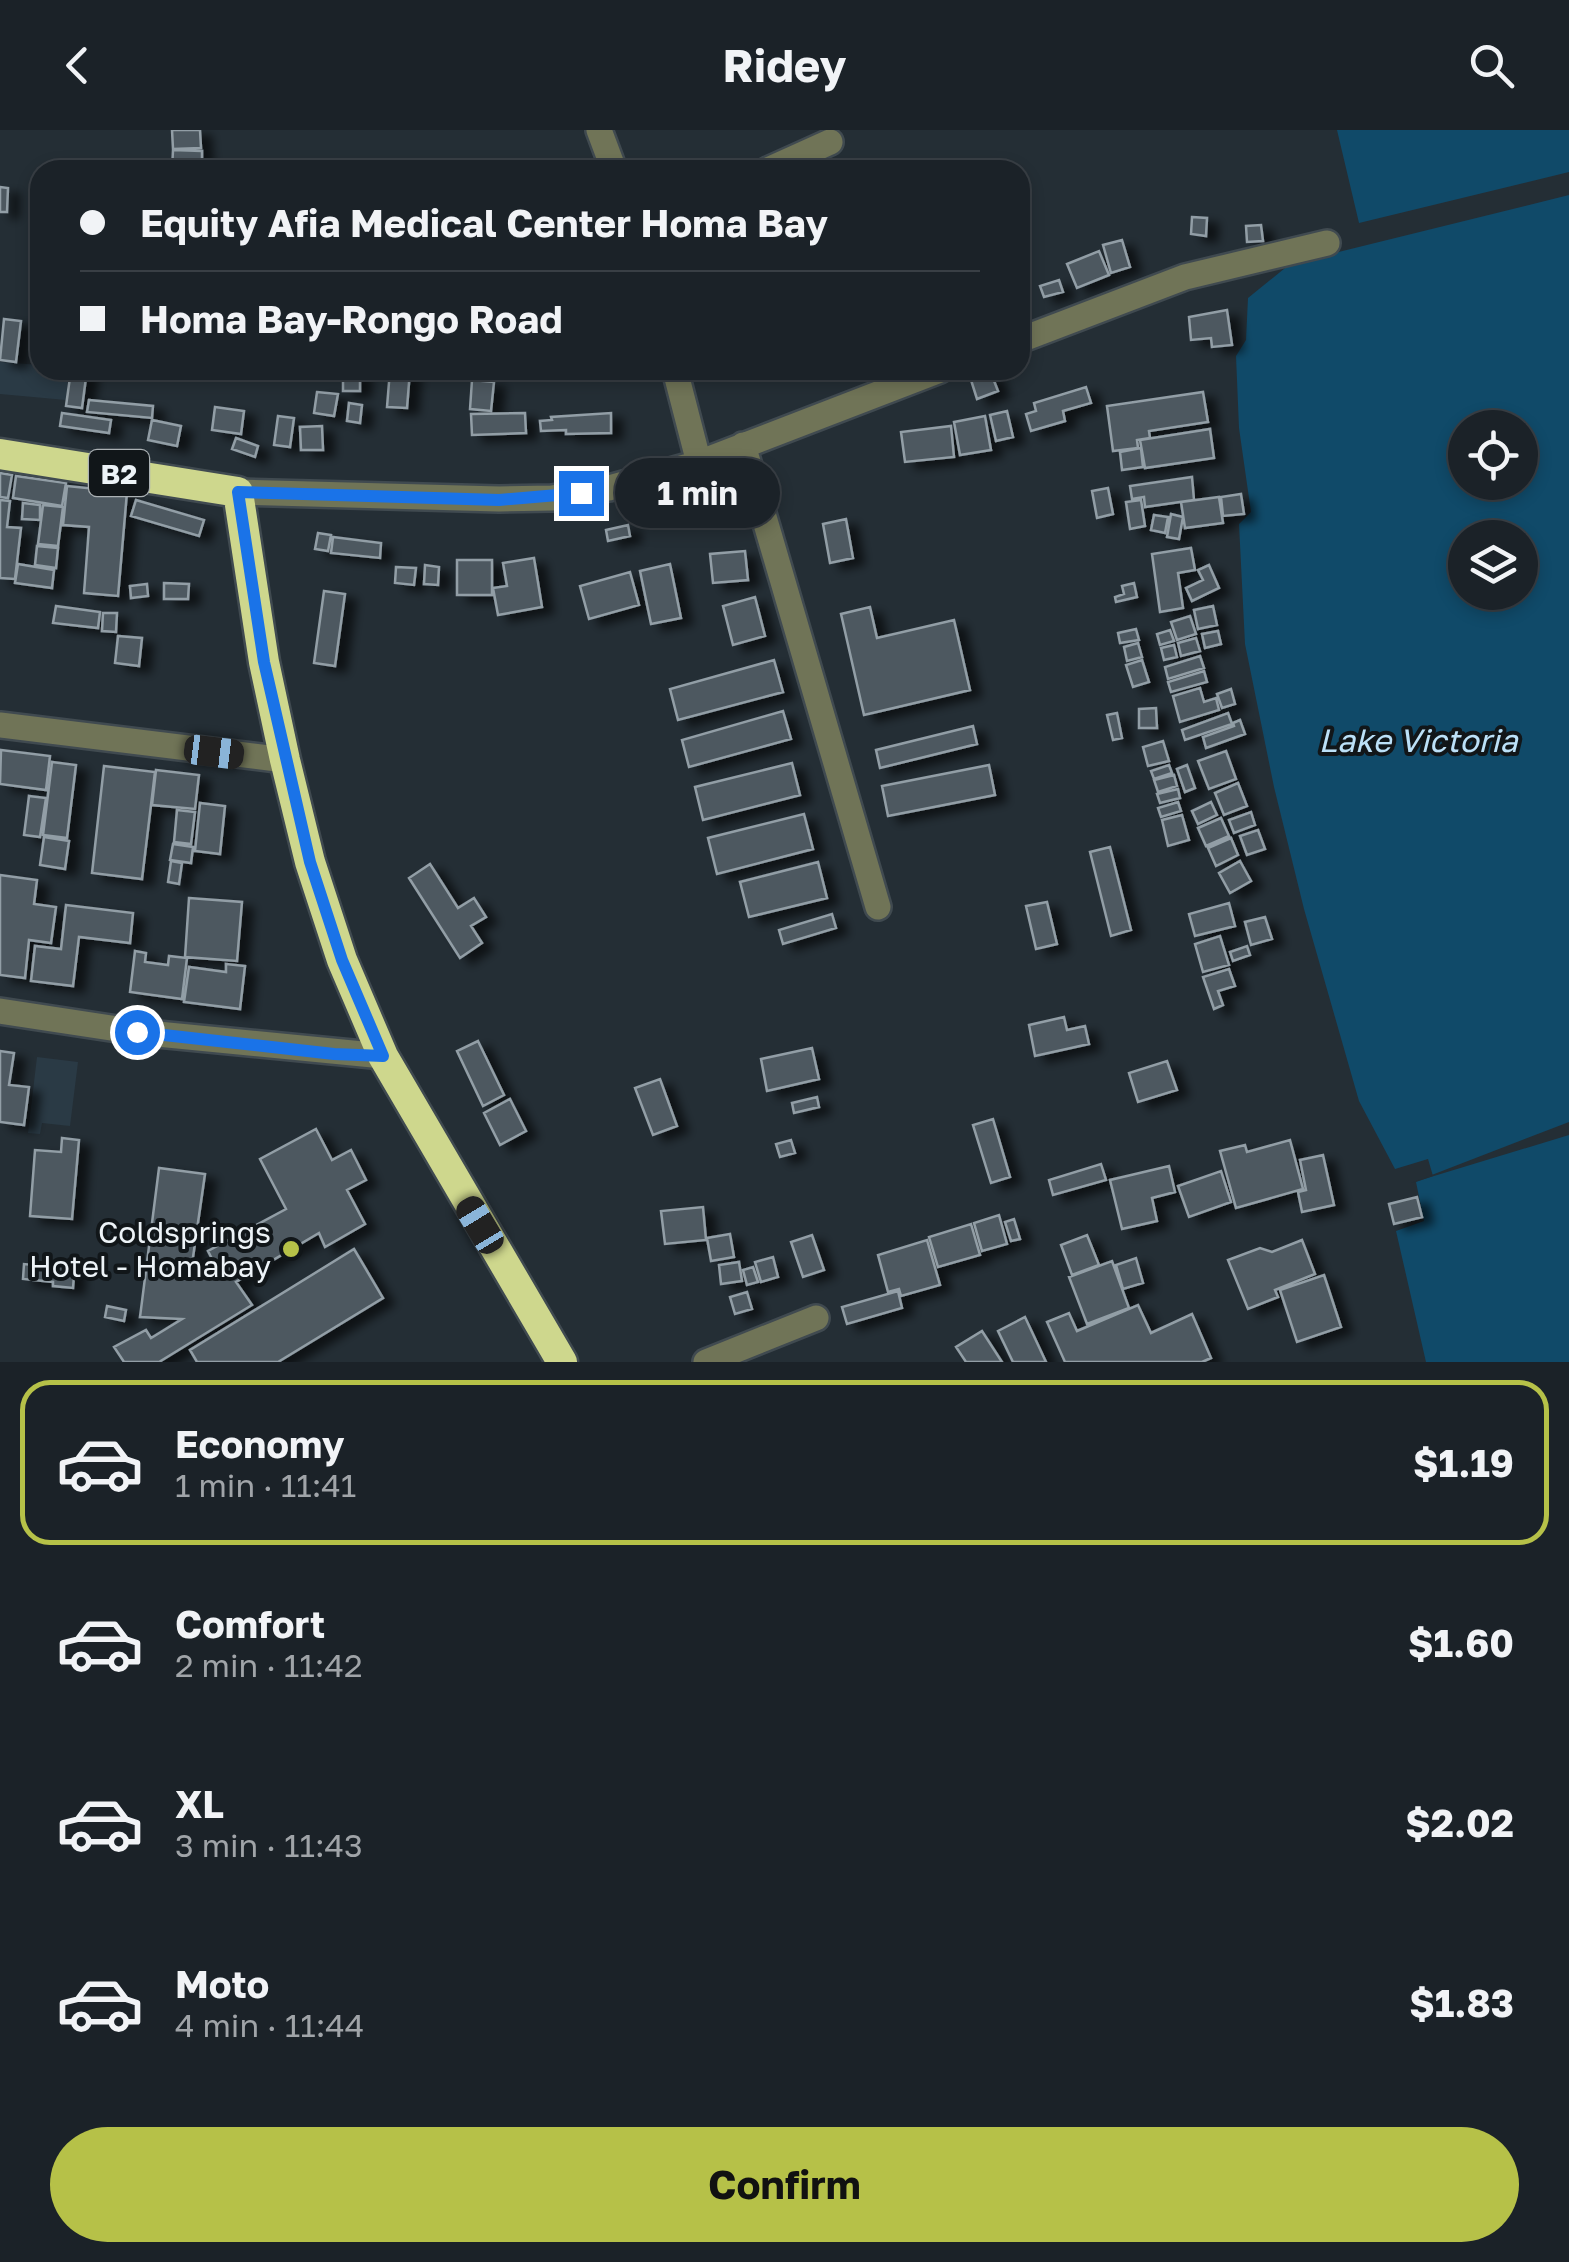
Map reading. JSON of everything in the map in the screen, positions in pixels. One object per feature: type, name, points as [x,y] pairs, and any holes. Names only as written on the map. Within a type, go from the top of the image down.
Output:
[{"type":"highway","name":"B2","points":[[0,454],[238,492]]},
{"type":"highway","points":[[238,492],[264,662],[284,760],[310,862],[342,960],[383,1056],[562,1362]]},
{"type":"street","points":[[600,130],[610,160]]},
{"type":"street","points":[[790,160],[830,142]]},
{"type":"street","points":[[1030,336],[1185,277],[1328,242]]},
{"type":"street","points":[[678,380],[699,463]]},
{"type":"street","points":[[238,492],[499,500],[552,498],[657,477],[914,380]]},
{"type":"street","points":[[743,445],[878,907]]},
{"type":"street","points":[[0,725],[284,760]]},
{"type":"street","points":[[0,1011],[137,1032],[383,1056]]},
{"type":"street","points":[[706,1362],[816,1318]]},
{"type":"shaded area","points":[[0,362],[30,364],[30,380],[68,380],[66,400],[0,394]]},
{"type":"shaded area","points":[[37,1057],[78,1062],[70,1126],[42,1123],[40,1134],[28,1133]]},
{"type":"water","points":[[1337,130],[1569,130],[1569,172],[1359,223]]},
{"type":"water","name":"Lake Victoria","points":[[1569,195],[1569,1362],[1426,1362],[1396,1231],[1424,1221],[1416,1182],[1433,1176],[1428,1159],[1395,1169],[1359,1101],[1304,909],[1245,644],[1239,524],[1251,512],[1239,428],[1236,356],[1246,340],[1248,298],[1290,264]]},
{"type":"pier","points":[[1569,1122],[1569,1135],[1411,1183]]},
{"type":"building","points":[[172,130],[200,130],[201,148],[173,149]]},
{"type":"building","points":[[173,150],[202,151],[202,160],[172,160]]},
{"type":"building","points":[[0,187],[8,188],[7,212],[0,212]]},
{"type":"building","points":[[1192,217],[1207,218],[1206,236],[1191,234]]},
{"type":"building","points":[[1261,225],[1263,241],[1247,242],[1246,226]]},
{"type":"building","points":[[1122,240],[1130,267],[1111,273],[1103,245]]},
{"type":"building","points":[[1099,251],[1109,275],[1077,288],[1067,264]]},
{"type":"building","points":[[1059,280],[1063,292],[1044,297],[1040,286]]},
{"type":"building","points":[[1227,310],[1232,345],[1212,347],[1211,338],[1191,340],[1189,317]]},
{"type":"building","points":[[4,319],[21,321],[16,362],[0,360]]},
{"type":"building","points":[[70,380],[86,380],[82,408],[66,406]]},
{"type":"building","points":[[343,380],[360,380],[360,391],[343,391]]},
{"type":"building","points":[[389,380],[409,380],[407,408],[387,407]]},
{"type":"building","points":[[472,380],[494,382],[491,411],[470,409]]},
{"type":"building","points":[[971,380],[994,380],[998,391],[977,399]]},
{"type":"building","points":[[1086,387],[1091,403],[1063,411],[1065,421],[1031,431],[1026,414],[1036,411],[1034,403]]},
{"type":"building","points":[[317,392],[338,394],[334,416],[314,413]]},
{"type":"building","points":[[1203,392],[1208,422],[1149,431],[1150,438],[1137,440],[1138,448],[1113,451],[1107,406]]},
{"type":"building","points":[[89,400],[153,406],[152,418],[87,412]]},
{"type":"building","points":[[349,403],[362,405],[360,423],[347,421]]},
{"type":"building","points":[[215,407],[244,411],[241,434],[212,430]]},
{"type":"building","points":[[1007,411],[1013,437],[996,441],[990,415]]},
{"type":"building","points":[[62,413],[111,420],[109,433],[60,426]]},
{"type":"building","points":[[525,413],[526,433],[472,435],[471,414]]},
{"type":"building","points":[[611,413],[611,433],[541,431],[540,421],[552,420],[551,417]]},
{"type":"building","points":[[278,416],[294,418],[290,447],[274,445]]},
{"type":"building","points":[[985,416],[991,450],[960,455],[954,422]]},
{"type":"building","points":[[152,420],[181,426],[177,446],[148,440]]},
{"type":"building","points":[[322,426],[323,450],[301,450],[300,427]]},
{"type":"building","points":[[951,426],[954,457],[905,462],[901,432]]},
{"type":"building","points":[[1210,429],[1214,458],[1145,468],[1140,440]]},
{"type":"building","points":[[236,438],[258,446],[255,457],[232,449]]},
{"type":"building","points":[[1141,448],[1143,467],[1122,470],[1120,452]]},
{"type":"building","points":[[0,473],[12,475],[8,498],[0,497]]},
{"type":"building","points":[[16,476],[66,483],[62,506],[13,498]]},
{"type":"building","points":[[1192,477],[1194,500],[1145,507],[1144,497],[1132,499],[1130,486]]},
{"type":"building","points":[[67,486],[127,492],[118,596],[84,593],[89,527],[63,525]]},
{"type":"building","points":[[1108,488],[1113,514],[1097,518],[1092,491]]},
{"type":"building","points":[[1241,494],[1244,514],[1223,516],[1221,497]]},
{"type":"building","points":[[1219,497],[1223,523],[1185,528],[1181,502]]},
{"type":"building","points":[[0,500],[10,501],[7,527],[21,528],[15,579],[0,578]]},
{"type":"building","points":[[136,500],[204,520],[199,536],[131,516]]},
{"type":"building","points":[[1141,500],[1145,526],[1130,529],[1126,502]]},
{"type":"building","points":[[23,503],[40,505],[40,520],[22,519]]},
{"type":"building","points":[[43,505],[63,507],[58,546],[38,544]]},
{"type":"building","points":[[1171,514],[1183,517],[1179,539],[1167,537]]},
{"type":"building","points":[[1154,515],[1168,517],[1165,533],[1151,530]]},
{"type":"building","points":[[846,519],[853,558],[830,563],[823,524]]},
{"type":"building","points":[[628,525],[630,536],[608,541],[606,530]]},
{"type":"building","points":[[318,533],[331,535],[328,551],[315,549]]},
{"type":"building","points":[[333,537],[381,543],[380,558],[331,553]]},
{"type":"building","points":[[37,546],[58,548],[56,568],[35,565]]},
{"type":"building","points":[[1191,548],[1195,570],[1178,573],[1183,608],[1160,612],[1152,554]]},
{"type":"building","points":[[745,551],[748,580],[713,583],[710,554]]},
{"type":"building","points":[[534,558],[542,607],[498,615],[493,588],[507,586],[503,563]]},
{"type":"building","points":[[457,560],[492,560],[492,595],[457,595]]},
{"type":"building","points":[[18,564],[54,570],[52,588],[15,583]]},
{"type":"building","points":[[670,564],[681,618],[651,624],[640,571]]},
{"type":"building","points":[[425,565],[439,567],[438,585],[424,584]]},
{"type":"building","points":[[1209,565],[1219,588],[1192,601],[1186,588],[1203,580],[1198,570]]},
{"type":"building","points":[[396,567],[416,568],[414,585],[395,583]]},
{"type":"building","points":[[630,572],[639,605],[589,619],[580,586]]},
{"type":"building","points":[[164,583],[189,584],[188,599],[164,599]]},
{"type":"building","points":[[1134,583],[1137,597],[1116,602],[1115,597],[1124,594],[1122,586]]},
{"type":"building","points":[[147,584],[148,596],[131,598],[130,586]]},
{"type":"building","points":[[324,591],[345,594],[335,666],[314,663]]},
{"type":"building","points":[[755,597],[765,636],[733,645],[723,606]]},
{"type":"building","points":[[56,606],[100,612],[98,628],[53,623]]},
{"type":"building","points":[[1213,606],[1217,625],[1198,629],[1194,610]]},
{"type":"building","points":[[870,607],[877,638],[954,620],[970,690],[864,715],[841,614]]},
{"type":"building","points":[[103,613],[117,613],[116,632],[102,631]]},
{"type":"building","points":[[1190,616],[1196,634],[1177,640],[1171,622]]},
{"type":"building","points":[[1136,629],[1139,640],[1120,643],[1118,633]]},
{"type":"building","points":[[1170,630],[1174,641],[1160,645],[1157,634]]},
{"type":"building","points":[[1218,631],[1221,644],[1205,648],[1202,634]]},
{"type":"building","points":[[118,636],[142,638],[139,666],[115,663]]},
{"type":"building","points":[[1196,638],[1200,651],[1181,656],[1178,643]]},
{"type":"building","points":[[1138,643],[1142,657],[1127,661],[1124,647]]},
{"type":"building","points":[[1174,645],[1177,657],[1164,660],[1161,648]]},
{"type":"building","points":[[1200,656],[1204,668],[1168,679],[1165,667]]},
{"type":"building","points":[[774,660],[783,692],[678,720],[670,689]]},
{"type":"building","points":[[1142,660],[1149,682],[1133,687],[1126,665]]},
{"type":"building","points":[[1204,671],[1207,682],[1171,692],[1168,682]]},
{"type":"building","points":[[1200,688],[1204,702],[1216,698],[1219,710],[1180,722],[1173,696]]},
{"type":"building","points":[[1231,689],[1235,704],[1222,708],[1217,694]]},
{"type":"building","points":[[1156,708],[1157,728],[1139,728],[1139,709]]},
{"type":"building","points":[[783,711],[791,739],[689,767],[682,740]]},
{"type":"building","points":[[1117,713],[1122,738],[1113,740],[1107,715]]},
{"type":"building","points":[[1228,713],[1232,724],[1185,740],[1182,730]]},
{"type":"building","points":[[1240,720],[1245,734],[1206,748],[1203,737]]},
{"type":"building","points":[[973,726],[977,744],[880,768],[876,750]]},
{"type":"building","points":[[1163,741],[1169,761],[1148,766],[1143,747]]},
{"type":"building","points":[[1,750],[50,756],[46,790],[0,784]]},
{"type":"building","points":[[1226,751],[1236,779],[1209,789],[1198,761]]},
{"type":"building","points":[[52,762],[76,765],[67,838],[43,835]]},
{"type":"building","points":[[792,763],[800,795],[703,820],[695,787]]},
{"type":"building","points":[[989,765],[995,795],[888,816],[882,786]]},
{"type":"building","points":[[1169,765],[1172,773],[1154,779],[1151,771]]},
{"type":"building","points":[[1187,765],[1195,788],[1185,792],[1177,769]]},
{"type":"building","points":[[104,766],[155,772],[142,879],[92,873]]},
{"type":"building","points":[[156,770],[199,775],[195,809],[152,805]]},
{"type":"building","points":[[1174,775],[1177,786],[1158,792],[1154,780]]},
{"type":"building","points":[[1238,783],[1247,806],[1224,815],[1215,793]]},
{"type":"building","points":[[1178,789],[1180,798],[1160,803],[1157,794]]},
{"type":"building","points":[[29,796],[46,798],[40,837],[24,835]]},
{"type":"building","points":[[1178,802],[1181,811],[1161,817],[1158,808]]},
{"type":"building","points":[[1211,802],[1217,815],[1198,824],[1192,811]]},
{"type":"building","points":[[200,803],[225,806],[220,854],[195,851]]},
{"type":"building","points":[[177,810],[195,812],[191,844],[174,842]]},
{"type":"building","points":[[1251,812],[1255,825],[1234,833],[1229,820]]},
{"type":"building","points":[[804,814],[813,849],[717,874],[708,838]]},
{"type":"building","points":[[1182,815],[1189,840],[1168,846],[1162,820]]},
{"type":"building","points":[[1221,818],[1229,836],[1206,846],[1198,828]]},
{"type":"building","points":[[1258,830],[1265,849],[1247,855],[1240,836]]},
{"type":"building","points":[[44,837],[69,841],[65,869],[40,865]]},
{"type":"building","points":[[1231,838],[1238,855],[1216,866],[1208,848]]},
{"type":"building","points":[[173,844],[193,847],[191,863],[170,860]]},
{"type":"building","points":[[1110,847],[1131,930],[1111,936],[1090,852]]},
{"type":"building","points":[[171,861],[182,863],[179,884],[168,882]]},
{"type":"building","points":[[1240,861],[1251,881],[1230,893],[1219,873]]},
{"type":"building","points":[[818,862],[827,898],[749,917],[740,882]]},
{"type":"building","points":[[430,864],[458,908],[474,898],[486,917],[471,926],[482,943],[460,958],[409,878]]},
{"type":"building","points":[[0,875],[37,880],[34,904],[56,907],[51,943],[29,940],[25,978],[0,975]]},
{"type":"building","points":[[189,898],[242,902],[237,961],[185,957]]},
{"type":"building","points":[[1047,902],[1057,944],[1036,949],[1026,906]]},
{"type":"building","points":[[1229,903],[1235,926],[1195,936],[1189,914]]},
{"type":"building","points":[[66,905],[133,913],[130,943],[79,937],[73,986],[31,981],[35,946],[61,949]]},
{"type":"building","points":[[832,914],[836,928],[783,944],[779,930]]},
{"type":"building","points":[[1265,917],[1272,939],[1251,945],[1245,922]]},
{"type":"building","points":[[1220,936],[1229,965],[1203,972],[1195,944]]},
{"type":"building","points":[[1247,946],[1250,955],[1233,961],[1230,952]]},
{"type":"building","points":[[135,951],[146,953],[145,962],[168,965],[169,956],[187,958],[182,999],[130,992]]},
{"type":"building","points":[[226,964],[245,966],[240,1009],[184,1002],[189,967],[226,972]]},
{"type":"building","points":[[1229,969],[1235,986],[1218,991],[1223,1005],[1214,1009],[1203,977]]},
{"type":"building","points":[[1064,1017],[1067,1030],[1085,1026],[1089,1044],[1035,1056],[1029,1025]]},
{"type":"building","points":[[478,1041],[504,1095],[483,1106],[457,1051]]},
{"type":"building","points":[[812,1048],[819,1079],[767,1091],[761,1059]]},
{"type":"building","points":[[0,1051],[14,1053],[9,1085],[29,1087],[24,1125],[0,1122]]},
{"type":"building","points":[[1167,1061],[1177,1090],[1138,1102],[1129,1073]]},
{"type":"building","points":[[660,1079],[677,1126],[653,1135],[635,1088]]},
{"type":"building","points":[[817,1097],[819,1107],[794,1113],[792,1103]]},
{"type":"building","points":[[510,1099],[526,1131],[500,1145],[484,1113]]},
{"type":"building","points":[[993,1119],[1010,1177],[991,1183],[973,1125]]},
{"type":"building","points":[[316,1129],[332,1160],[351,1150],[366,1180],[347,1190],[365,1224],[325,1247],[319,1233],[236,1282],[252,1305],[159,1362],[124,1362],[114,1347],[146,1330],[151,1338],[182,1319],[140,1317],[159,1168],[205,1174],[192,1264],[198,1278],[217,1269],[208,1251],[286,1209],[260,1159]]},
{"type":"building","points":[[62,1138],[79,1140],[72,1219],[30,1216],[35,1150],[61,1152]]},
{"type":"building","points":[[791,1140],[795,1153],[780,1157],[776,1144]]},
{"type":"building","points":[[1290,1140],[1303,1189],[1236,1208],[1220,1151],[1245,1145],[1247,1152]]},
{"type":"building","points":[[1323,1155],[1334,1205],[1302,1212],[1298,1192],[1306,1190],[1300,1160]]},
{"type":"building","points":[[1101,1164],[1106,1180],[1053,1195],[1049,1180]]},
{"type":"building","points":[[1169,1166],[1175,1192],[1152,1198],[1157,1221],[1122,1229],[1110,1180]]},
{"type":"building","points":[[1221,1171],[1231,1202],[1189,1217],[1178,1186]]},
{"type":"building","points":[[1417,1197],[1422,1217],[1394,1224],[1389,1204]]},
{"type":"building","points":[[703,1207],[706,1240],[665,1244],[661,1211]]},
{"type":"building","points":[[999,1215],[1007,1244],[982,1251],[974,1223]]},
{"type":"building","points":[[1014,1219],[1020,1239],[1011,1241],[1005,1222]]},
{"type":"building","points":[[971,1224],[980,1255],[938,1267],[929,1237]]},
{"type":"building","points":[[730,1234],[734,1257],[711,1261],[707,1238]]},
{"type":"building","points":[[812,1235],[824,1270],[803,1277],[791,1242]]},
{"type":"building","points":[[1087,1235],[1099,1265],[1072,1275],[1061,1245]]},
{"type":"building","points":[[927,1240],[940,1285],[901,1296],[899,1289],[888,1292],[878,1255]]},
{"type":"building","points":[[1302,1240],[1315,1274],[1275,1290],[1278,1297],[1248,1309],[1228,1260],[1260,1248],[1272,1252]]},
{"type":"building","points":[[354,1249],[383,1298],[278,1362],[197,1362],[190,1350]]},
{"type":"building","points":[[773,1257],[778,1277],[761,1282],[755,1262]]},
{"type":"building","points":[[1136,1258],[1143,1283],[1123,1289],[1116,1265]]},
{"type":"building","points":[[55,1261],[75,1263],[73,1288],[23,1279],[24,1264],[54,1267]]},
{"type":"building","points":[[1112,1261],[1129,1308],[1087,1324],[1069,1277]]},
{"type":"building","points":[[739,1262],[742,1281],[721,1284],[719,1265]]},
{"type":"building","points":[[753,1267],[758,1282],[747,1285],[743,1270]]},
{"type":"building","points":[[1324,1275],[1341,1327],[1297,1342],[1280,1290]]},
{"type":"building","points":[[898,1291],[902,1308],[847,1324],[842,1307]]},
{"type":"building","points":[[747,1292],[752,1309],[735,1314],[730,1297]]},
{"type":"building","points":[[1138,1305],[1151,1333],[1192,1314],[1211,1358],[1202,1362],[1065,1362],[1047,1322],[1069,1313],[1077,1331]]},
{"type":"building","points":[[107,1306],[126,1310],[124,1321],[105,1317]]},
{"type":"building","points":[[1025,1317],[1046,1362],[1013,1362],[998,1331]]},
{"type":"building","points":[[982,1331],[1002,1362],[966,1362],[956,1347]]},
{"type":"place","name":"Coldsprings Hotel - Homabay","points":[[291,1249]]},
{"type":"route","points":[[137,1032],[383,1056],[342,960],[310,862],[264,662],[238,492],[499,500],[581,493]]}]
